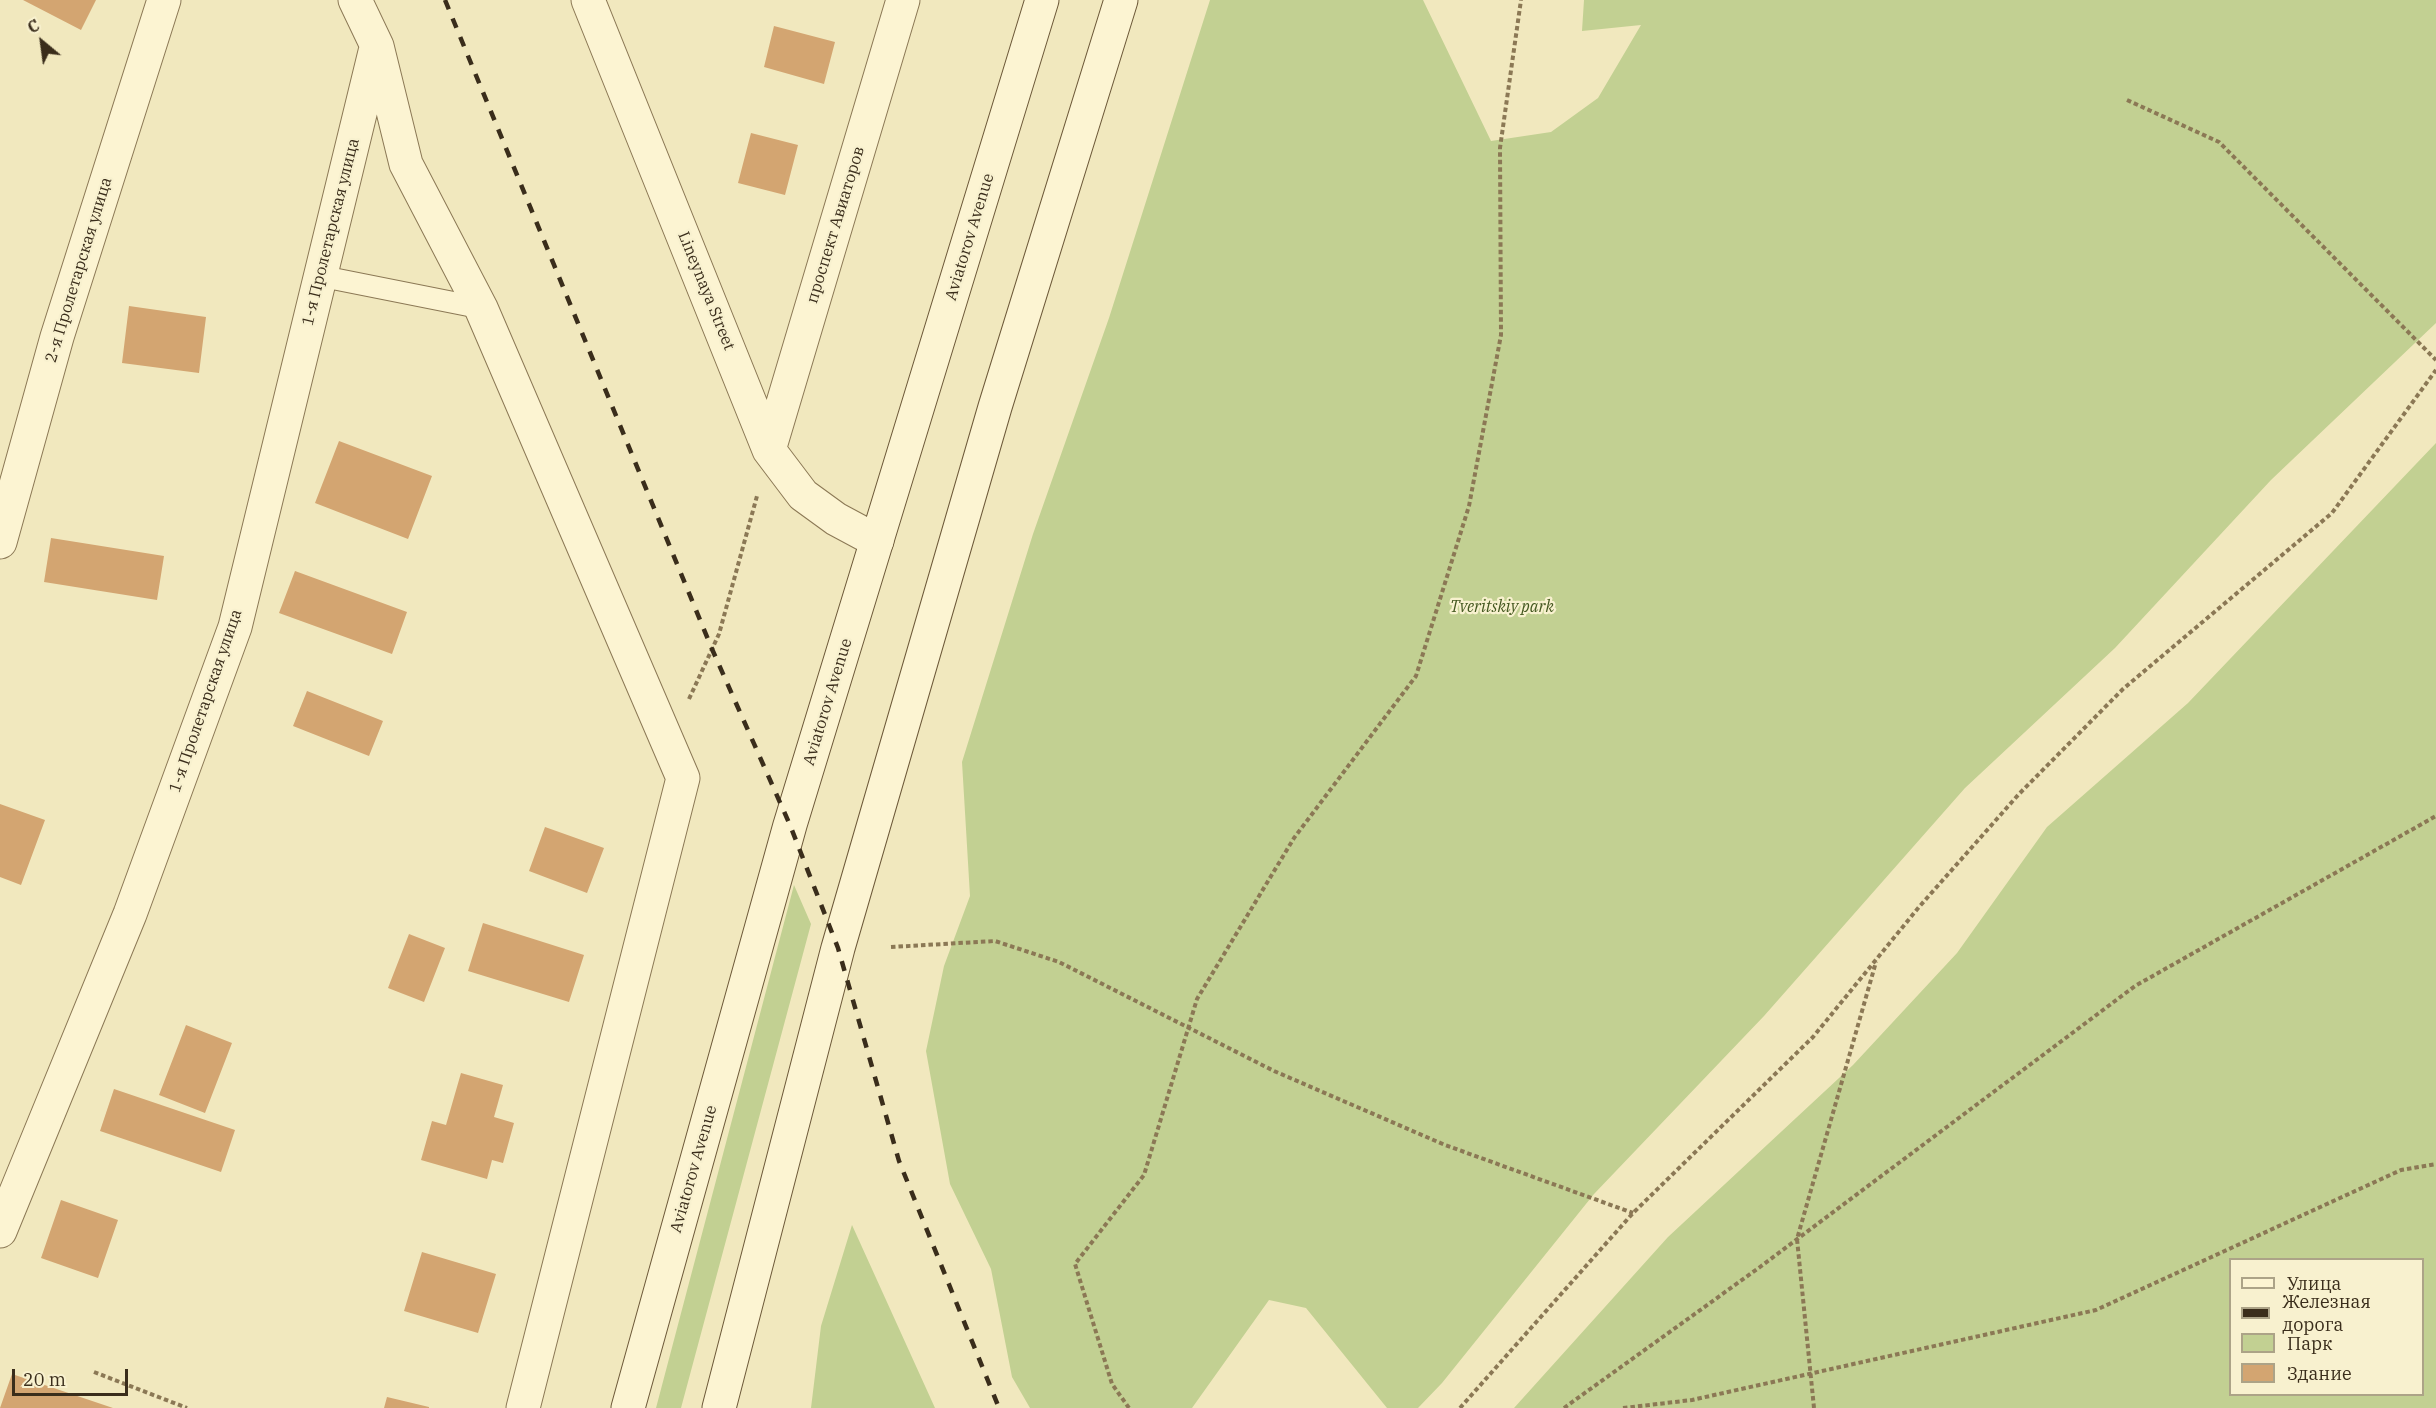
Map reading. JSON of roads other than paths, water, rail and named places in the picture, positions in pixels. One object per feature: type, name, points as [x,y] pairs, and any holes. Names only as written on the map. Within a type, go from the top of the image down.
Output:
[{"type":"street","name":"2-я Пролетарская улица","points":[[0,542],[57,337],[164,0]]},
{"type":"street","points":[[355,0],[377,46],[406,164],[481,308],[683,778],[523,1408]]},
{"type":"street","name":"Lineynaya Street","points":[[588,0],[769,450],[803,495],[836,519],[877,541]]},
{"type":"street","name":"проспект Авиаторов","points":[[769,450],[903,0]]},
{"type":"street","name":"Aviatorov Avenue","points":[[628,1408],[790,825],[1042,0]]},
{"type":"street","points":[[719,1408],[851,902],[995,406],[1121,0]]},
{"type":"street","name":"1-я Пролетарская улица","points":[[0,1231],[130,914],[235,627],[377,46]]},
{"type":"lane","points":[[320,276],[481,308]]},
{"type":"railway","points":[[445,0],[712,649],[790,825],[838,948],[899,1161],[999,1408]]},
{"type":"park label","name":"Tveritskiy park","points":[[1502,607]]}]
